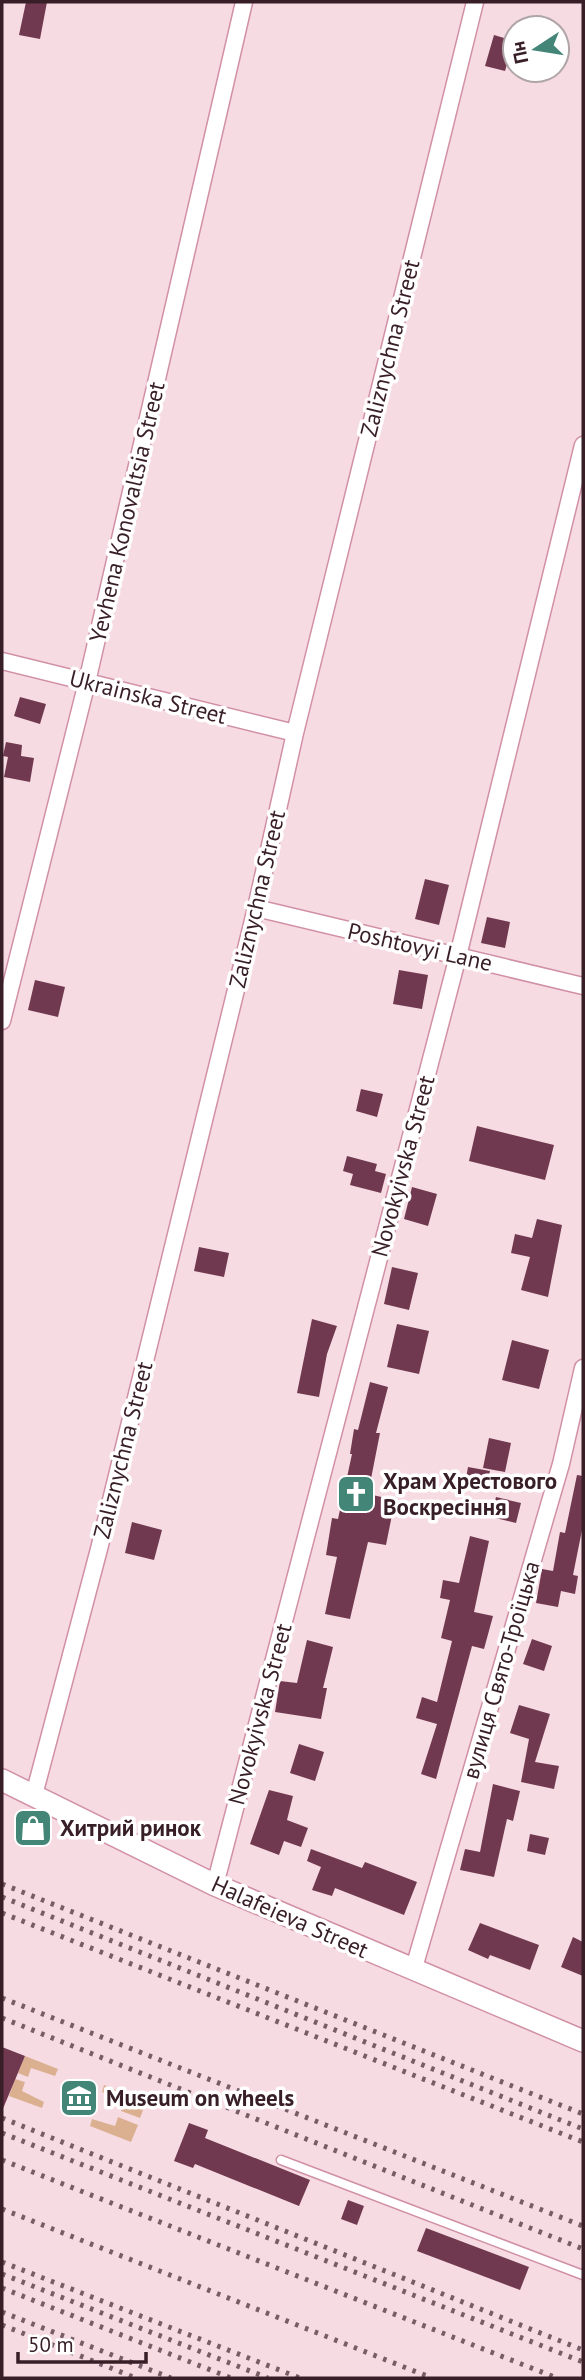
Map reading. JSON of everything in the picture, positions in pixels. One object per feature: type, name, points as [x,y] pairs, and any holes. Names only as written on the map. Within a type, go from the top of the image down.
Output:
[{"type":"street","name":"Yevhena Konovaltsia Street","points":[[2,1021],[87,682],[244,2]]},
{"type":"street","name":"Zaliznychna Street","points":[[34,1796],[99,1549],[257,908],[295,733],[475,2]]},
{"type":"street","name":"Novokyivska Street","points":[[215,1885],[458,956],[583,445]]},
{"type":"street","name":"Ukrainska Street","points":[[2,662],[295,733]]},
{"type":"street","name":"Poshtovyi Lane","points":[[257,908],[583,986]]},
{"type":"street","name":"вулиця Свято-Троїцька","points":[[413,1972],[561,1464],[583,1368]]},
{"type":"street","name":"Halafeieva Street","points":[[2,1780],[215,1885],[413,1972],[583,2041]]},
{"type":"lane","points":[[281,2160],[583,2275]]},
{"type":"shaded area","points":[[25,2056],[58,2069],[55,2076],[31,2068],[28,2077],[18,2073]]},
{"type":"shaded area","points":[[15,2079],[25,2082],[22,2091],[44,2102],[42,2108],[9,2096]]},
{"type":"shaded area","points":[[104,2085],[146,2102],[140,2118],[121,2111],[124,2102],[102,2092]]},
{"type":"shaded area","points":[[118,2117],[138,2125],[131,2142],[90,2126],[92,2119],[115,2126]]},
{"type":"building","points":[[26,2],[47,2],[40,39],[19,35]]},
{"type":"building","points":[[494,35],[501,37],[501,70],[485,66]]},
{"type":"building","points":[[20,697],[46,704],[40,724],[14,716]]},
{"type":"building","points":[[6,742],[22,745],[21,756],[34,758],[30,782],[4,777],[8,757],[3,756]]},
{"type":"building","points":[[425,879],[449,885],[439,925],[415,919]]},
{"type":"building","points":[[487,917],[510,922],[505,948],[481,943]]},
{"type":"building","points":[[399,970],[428,975],[422,1009],[393,1004]]},
{"type":"building","points":[[35,980],[65,987],[58,1017],[28,1010]]},
{"type":"building","points":[[361,1089],[383,1094],[377,1117],[356,1111]]},
{"type":"building","points":[[477,1126],[554,1145],[545,1180],[469,1161]]},
{"type":"building","points":[[347,1156],[377,1164],[375,1171],[386,1174],[381,1193],[350,1185],[353,1174],[343,1171]]},
{"type":"building","points":[[412,1187],[437,1194],[428,1226],[404,1219]]},
{"type":"building","points":[[537,1219],[562,1225],[548,1297],[521,1290],[530,1257],[511,1253],[515,1234],[532,1238]]},
{"type":"building","points":[[199,1247],[229,1253],[224,1277],[194,1271]]},
{"type":"building","points":[[392,1267],[418,1273],[409,1310],[384,1304]]},
{"type":"building","points":[[312,1319],[337,1326],[327,1354],[319,1397],[297,1393]]},
{"type":"building","points":[[397,1324],[429,1331],[419,1374],[387,1367]]},
{"type":"building","points":[[512,1340],[549,1350],[539,1389],[502,1380]]},
{"type":"building","points":[[370,1382],[388,1387],[376,1433],[380,1433],[368,1494],[395,1500],[386,1545],[368,1542],[350,1619],[325,1614],[337,1557],[326,1555],[332,1518],[338,1519],[352,1454],[354,1429],[358,1430]]},
{"type":"building","points":[[489,1438],[511,1443],[505,1472],[483,1468]]},
{"type":"building","points":[[468,1467],[490,1471],[486,1488],[465,1484]]},
{"type":"building","points":[[577,1475],[583,1476],[583,1525],[573,1575],[578,1576],[575,1594],[561,1591],[558,1607],[536,1603],[542,1569],[553,1571],[560,1532],[565,1533]]},
{"type":"building","points":[[496,1497],[521,1503],[516,1523],[491,1517]]},
{"type":"building","points":[[132,1522],[162,1530],[154,1560],[125,1553]]},
{"type":"building","points":[[470,1536],[489,1541],[474,1612],[493,1616],[484,1649],[472,1646],[436,1779],[421,1774],[437,1724],[416,1718],[422,1697],[437,1702],[452,1641],[441,1638],[450,1600],[440,1598],[443,1580],[459,1583]]},
{"type":"building","points":[[532,1639],[552,1646],[544,1671],[523,1664]]},
{"type":"building","points":[[307,1640],[333,1647],[323,1688],[327,1688],[321,1719],[275,1712],[280,1681],[297,1683]]},
{"type":"building","points":[[519,1705],[550,1714],[535,1762],[559,1766],[554,1789],[521,1782],[529,1739],[510,1733]]},
{"type":"building","points":[[299,1744],[324,1752],[315,1781],[290,1773]]},
{"type":"building","points":[[493,1784],[520,1791],[513,1821],[507,1819],[494,1877],[460,1870],[465,1849],[480,1852]]},
{"type":"building","points":[[269,1790],[293,1796],[287,1820],[308,1828],[301,1847],[284,1841],[279,1855],[250,1844]]},
{"type":"building","points":[[530,1834],[549,1838],[545,1855],[527,1851]]},
{"type":"building","points":[[311,1849],[362,1868],[365,1862],[417,1882],[404,1915],[335,1888],[332,1896],[312,1890],[321,1867],[307,1861]]},
{"type":"building","points":[[480,1923],[539,1945],[530,1970],[490,1955],[488,1959],[468,1950]]},
{"type":"building","points":[[573,1937],[583,1942],[583,1976],[561,1967]]},
{"type":"building","points":[[2,2047],[25,2056],[2,2111]]},
{"type":"building","points":[[189,2123],[208,2130],[205,2138],[310,2180],[299,2206],[195,2164],[193,2168],[174,2161]]},
{"type":"building","points":[[348,2200],[364,2206],[357,2225],[341,2219]]},
{"type":"building","points":[[426,2228],[529,2267],[520,2290],[417,2251]]},
{"type":"railway","points":[[2,1884],[583,2114]]},
{"type":"railway","points":[[2,1897],[583,2129]]},
{"type":"railway","points":[[2,1913],[583,2142]]},
{"type":"railway","points":[[2,1998],[583,2226]]},
{"type":"railway","points":[[2,2018],[583,2249]]},
{"type":"railway","points":[[2,2118],[583,2350]]},
{"type":"railway","points":[[2,2133],[583,2362]]},
{"type":"railway","points":[[2,2160],[557,2378]]},
{"type":"railway","points":[[2,2209],[432,2378]]},
{"type":"railway","points":[[2,2262],[300,2378]]},
{"type":"railway","points":[[2,2274],[268,2378]]},
{"type":"railway","points":[[2,2288],[231,2378]]},
{"type":"railway","points":[[2,2312],[171,2378]]},
{"type":"railway","points":[[2,2325],[136,2378]]},
{"type":"place","name":"Храм Хрестового Воскресіння","points":[[356,1494]]},
{"type":"place","name":"Хитрий ринок","points":[[33,1828]]},
{"type":"place","name":"Museum on wheels","points":[[79,2098]]}]
